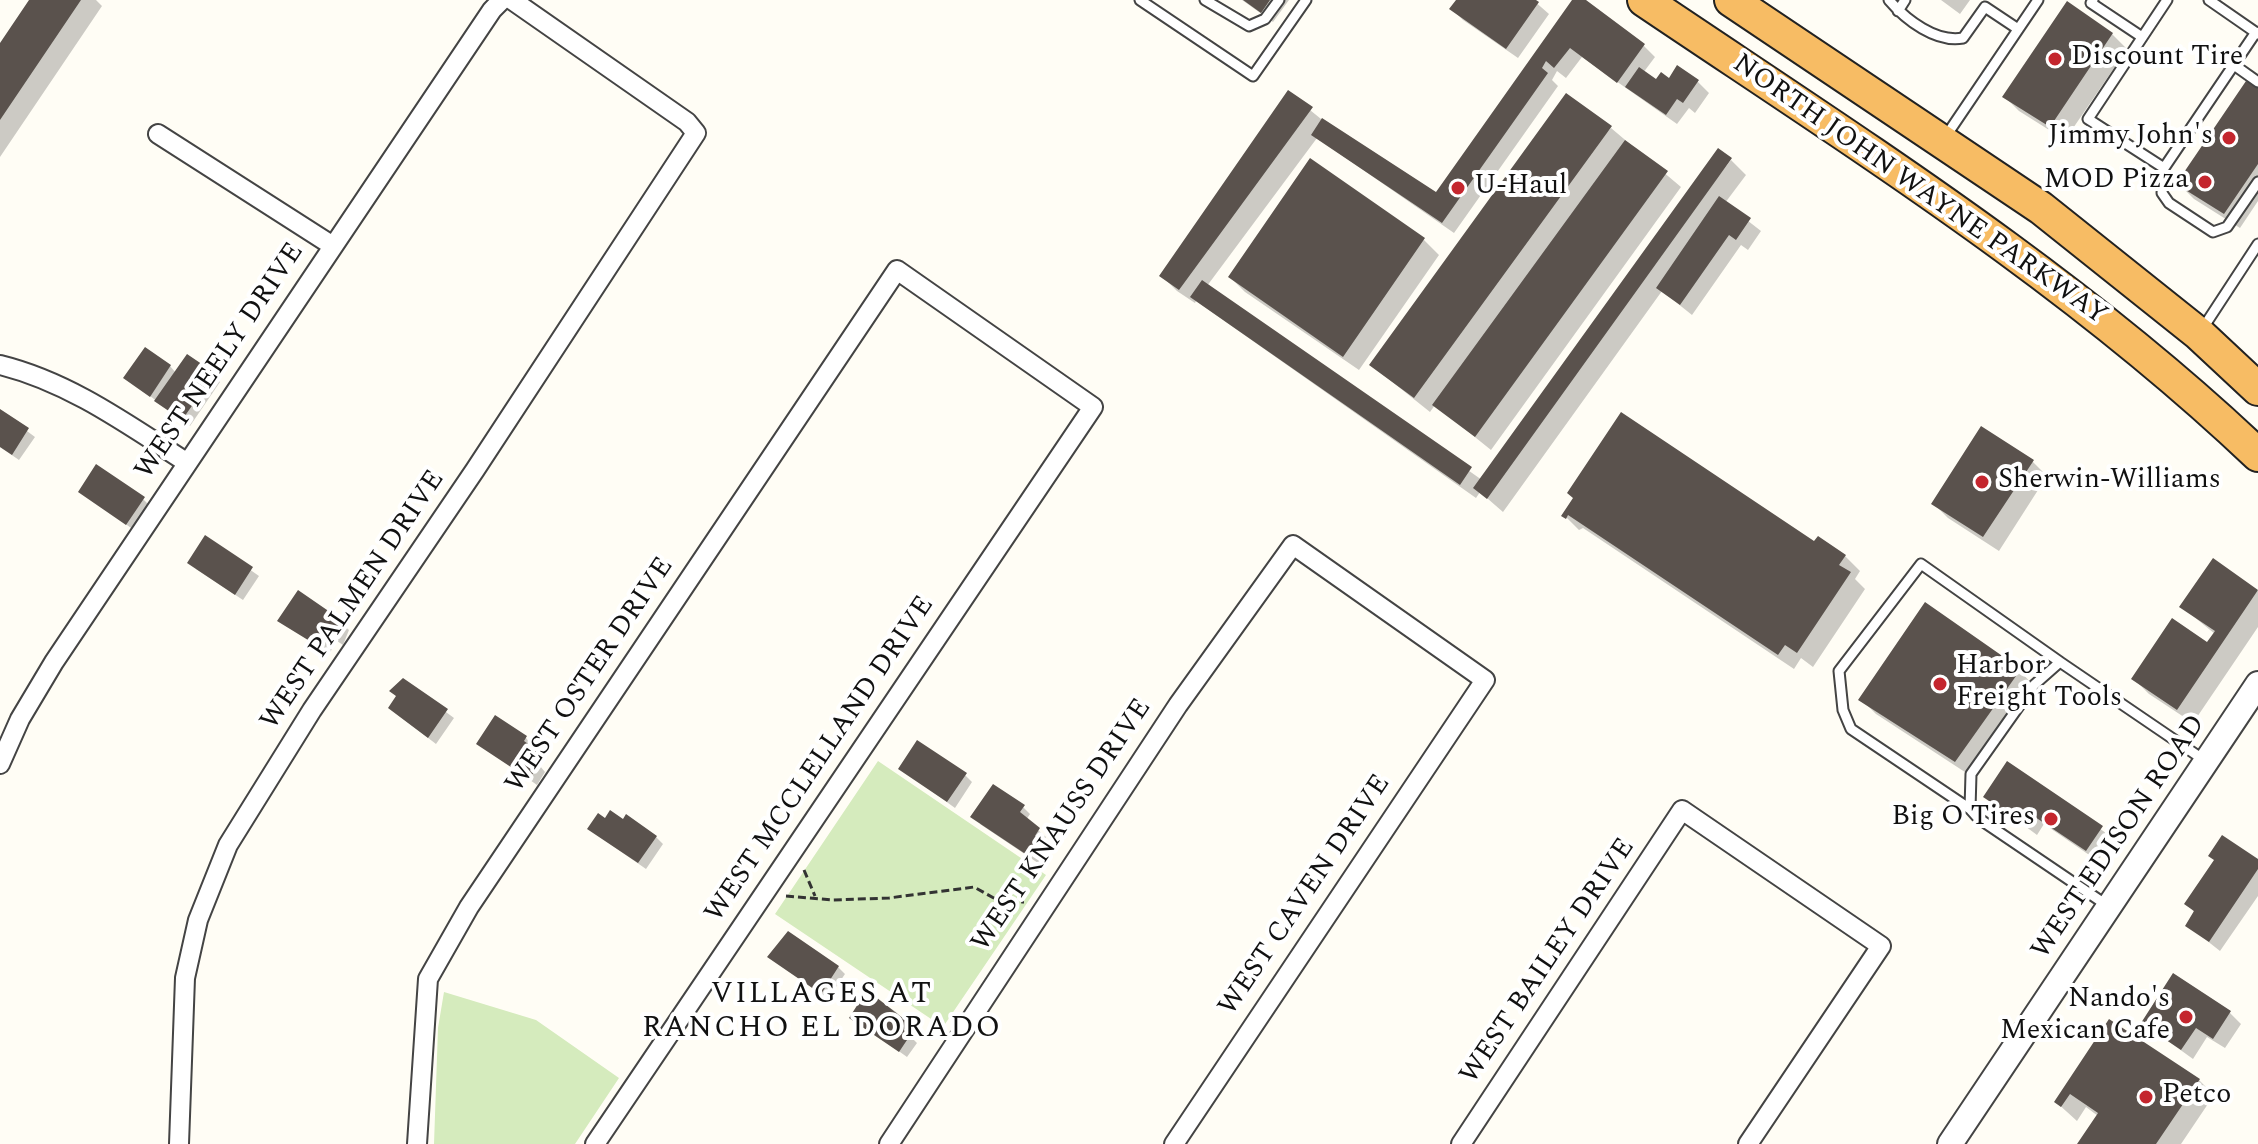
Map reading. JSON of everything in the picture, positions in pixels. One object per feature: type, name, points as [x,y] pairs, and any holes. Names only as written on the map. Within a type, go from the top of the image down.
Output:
[{"type":"highway","name":"NORTH JOHN WAYNE PARKWAY","points":[[1644,0],[2002,241],[2129,339],[2258,455]]},
{"type":"highway","name":"NORTH JOHN WAYNE PARKWAY","points":[[1731,0],[2041,208],[2199,334],[2258,389]]},
{"type":"highway","points":[[1743,67],[1772,60],[1856,83]]},
{"type":"street","name":"WEST NEELY DRIVE","points":[[0,764],[20,719],[54,662],[186,462],[492,10],[502,0]]},
{"type":"street","name":"WEST PALMEN DRIVE","points":[[179,1144],[185,978],[198,920],[228,845],[312,710],[492,444],[696,133],[687,122],[512,0]]},
{"type":"street","points":[[158,134],[333,246]]},
{"type":"street","name":"WEST MCCLELLAND DRIVE","points":[[595,1144],[1093,407],[897,270]]},
{"type":"street","name":"WEST OSTER DRIVE","points":[[417,1144],[428,979],[469,907],[897,270]]},
{"type":"street","points":[[0,365],[31,373],[110,412],[186,462]]},
{"type":"street","name":"WEST CAVEN DRIVE","points":[[1174,1144],[1485,680],[1293,545]]},
{"type":"street","name":"WEST KNAUSS DRIVE","points":[[889,1144],[1022,937],[1178,705],[1293,545]]},
{"type":"street","name":"WEST EDISON ROAD","points":[[1950,1144],[2258,684]]},
{"type":"street","name":"WEST BAILEY DRIVE","points":[[1461,1144],[1682,810],[1881,946],[1748,1144]]},
{"type":"lane","points":[[1140,0],[1253,76],[1306,0]]},
{"type":"lane","points":[[1205,0],[1249,26],[1265,19],[1279,0]]},
{"type":"lane","points":[[1889,0],[1898,11],[1942,39],[1963,38],[1987,3],[2018,29]]},
{"type":"lane","points":[[1898,11],[1905,0]]},
{"type":"lane","points":[[1942,142],[2038,0]]},
{"type":"lane","points":[[2093,0],[2091,3],[2142,37]]},
{"type":"lane","points":[[2164,168],[2088,119],[2167,0]]},
{"type":"lane","points":[[2209,0],[2257,33],[2164,168],[2162,193],[2169,203],[2213,232],[2227,227],[2258,182]]},
{"type":"lane","points":[[2234,65],[2258,82]]},
{"type":"lane","points":[[2199,334],[2258,244]]},
{"type":"lane","points":[[2110,907],[1851,729],[1843,710],[1839,671],[1921,564],[2207,762]]},
{"type":"lane","points":[[1970,809],[1971,774],[2034,685],[2060,662]]},
{"type":"path","points":[[789,858],[803,867],[815,896]]},
{"type":"path","points":[[785,896],[815,896],[832,900],[889,898],[974,887],[1001,902],[1032,901]]},
{"type":"path","points":[[1001,902],[1012,931],[1022,937]]},
{"type":"green space","points":[[878,761],[1046,875],[943,1027],[775,914]]},
{"type":"green space","points":[[444,992],[536,1020],[619,1078],[575,1144],[434,1144],[438,1028]]},
{"type":"building","points":[[29,0],[81,0],[0,120],[0,43]]},
{"type":"building","points":[[1243,0],[1270,0],[1261,13]]},
{"type":"building","points":[[1456,0],[1539,2],[1506,49],[1449,9]]},
{"type":"building","points":[[1572,0],[1586,0],[1645,44],[1617,83],[1570,48],[1554,68],[1546,61],[1542,68],[1548,73],[1442,223],[1311,135],[1322,118],[1436,192]]},
{"type":"building","points":[[2067,1],[2113,33],[2050,127],[2002,97]]},
{"type":"building","points":[[1677,65],[1699,80],[1683,103],[1677,99],[1666,115],[1625,87],[1639,67],[1656,79],[1661,72],[1669,78]]},
{"type":"building","points":[[2246,81],[2258,88],[2258,164],[2224,214],[2176,184]]},
{"type":"building","points":[[1288,90],[1313,107],[1179,290],[1159,276]]},
{"type":"building","points":[[1566,93],[1612,126],[1414,398],[1369,365]]},
{"type":"building","points":[[1625,140],[1668,171],[1475,437],[1432,405]]},
{"type":"building","points":[[1718,148],[1732,158],[1487,499],[1473,488]]},
{"type":"building","points":[[1310,158],[1425,238],[1343,357],[1228,277]]},
{"type":"building","points":[[1719,196],[1751,218],[1736,240],[1729,235],[1680,305],[1656,288]]},
{"type":"building","points":[[1202,280],[1472,467],[1460,485],[1190,297]]},
{"type":"building","points":[[145,347],[171,365],[150,397],[123,378]]},
{"type":"building","points":[[187,354],[215,373],[182,420],[154,401]]},
{"type":"building","points":[[0,409],[29,428],[12,455],[0,447]]},
{"type":"building","points":[[1621,412],[1814,541],[1818,536],[1846,555],[1839,565],[1851,572],[1797,653],[1785,645],[1778,655],[1568,515],[1566,519],[1561,516],[1573,498],[1567,493]]},
{"type":"building","name":"Sherwin-Williams","points":[[1981,426],[2034,460],[1983,537],[1931,504]]},
{"type":"building","points":[[96,464],[145,497],[126,525],[78,492]]},
{"type":"building","points":[[205,535],[253,567],[235,595],[187,563]]},
{"type":"building","points":[[2213,558],[2258,590],[2177,710],[2131,679],[2172,618],[2207,642],[2215,631],[2179,607]]},
{"type":"building","points":[[298,590],[343,621],[335,639],[330,636],[321,648],[277,621]]},
{"type":"building","name":"Harbor Freight Tools","points":[[1925,602],[2021,669],[1955,762],[1858,700]]},
{"type":"building","points":[[403,678],[448,709],[428,738],[388,708],[396,696],[389,691]]},
{"type":"building","points":[[495,715],[527,736],[524,741],[538,751],[533,759],[540,763],[529,779],[476,744]]},
{"type":"building","points":[[917,740],[967,773],[947,802],[898,769]]},
{"type":"building","points":[[2007,761],[2103,826],[2086,851],[2032,815],[2025,825],[1983,797]]},
{"type":"building","points":[[993,784],[1025,805],[1020,812],[1040,828],[1035,836],[1042,840],[1030,857],[970,817]]},
{"type":"building","points":[[610,810],[623,819],[626,814],[657,836],[638,863],[587,829],[598,813],[605,818]]},
{"type":"building","points":[[2222,835],[2258,859],[2258,869],[2209,942],[2185,926],[2194,911],[2184,904],[2214,860],[2208,856]]},
{"type":"building","points":[[788,931],[839,966],[821,994],[767,957]]},
{"type":"building","name":"Nando's Mexican Cafe","points":[[2173,973],[2231,1011],[2213,1039],[2196,1028],[2181,1050],[2141,1023]]},
{"type":"building","points":[[867,990],[909,1023],[904,1030],[911,1034],[899,1052],[849,1018]]},
{"type":"building","points":[[2109,1019],[2200,1079],[2156,1144],[2077,1144],[2098,1113],[2070,1094],[2061,1107],[2054,1102]]},
{"type":"place","name":"Discount Tire","points":[[2055,59]]},
{"type":"place","name":"Jimmy John's","points":[[2229,138]]},
{"type":"place","name":"MOD Pizza","points":[[2205,182]]},
{"type":"place","name":"U-Haul","points":[[1458,188]]},
{"type":"place","name":"Sherwin-Williams","points":[[1982,482]]},
{"type":"place","name":"Harbor Freight Tools","points":[[1940,684]]},
{"type":"place","name":"Big O Tires","points":[[2051,819]]},
{"type":"place","name":"Nando's Mexican Cafe","points":[[2186,1017]]},
{"type":"place","name":"Petco","points":[[2146,1097]]},
{"type":"district","name":"VILLAGES AT RANCHO EL DORADO","points":[[822,1013]]}]
